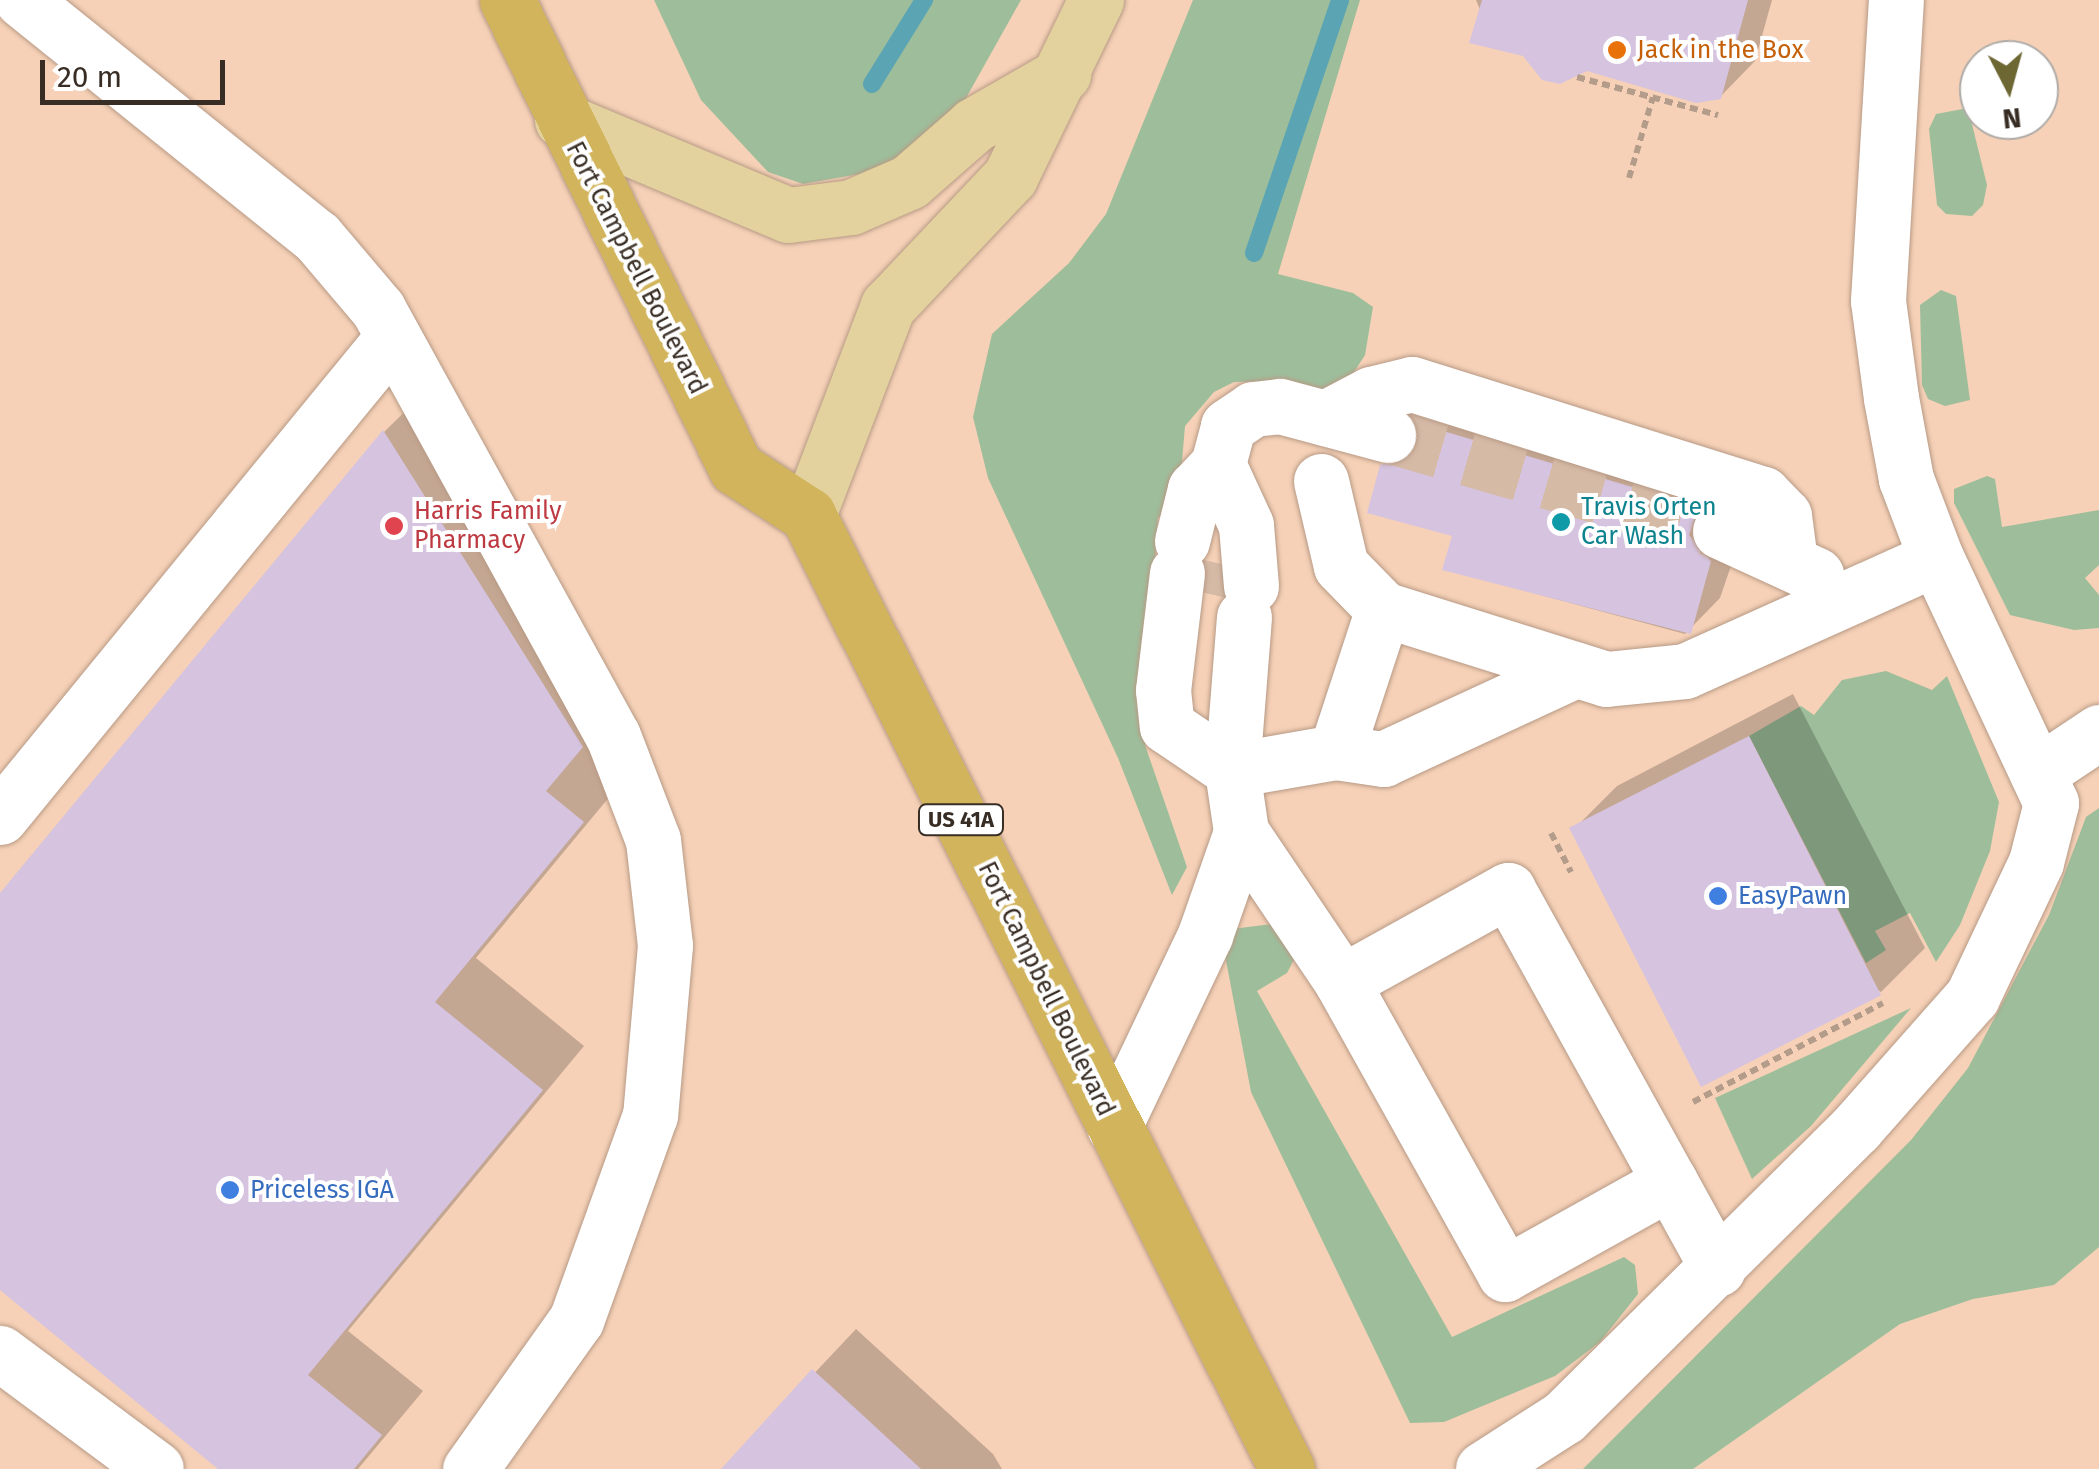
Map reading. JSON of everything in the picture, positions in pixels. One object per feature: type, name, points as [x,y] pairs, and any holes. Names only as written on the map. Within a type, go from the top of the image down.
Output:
[{"type":"highway","name":"Fort Campbell Boulevard","points":[[507,0],[562,120],[736,468],[808,514],[1287,1469]]},
{"type":"main road","points":[[808,514],[888,306],[1010,177],[1096,0]]},
{"type":"main road","points":[[562,120],[788,214],[851,207],[909,182],[974,125],[1063,74]]},
{"type":"lane","points":[[22,0],[317,238],[394,337],[613,736],[653,840],[666,945],[650,1115],[576,1320],[470,1469]]},
{"type":"lane","points":[[1483,1469],[1564,1416],[1718,1269],[1958,1011],[2036,862],[2051,803],[1936,558],[1906,479],[1878,302],[1896,0]]},
{"type":"lane","points":[[0,817],[394,337]]},
{"type":"lane","points":[[1325,418],[1371,394],[1412,384],[1763,494],[1784,516],[1790,562]]},
{"type":"lane","points":[[1388,435],[1280,406],[1252,409],[1228,426],[1223,480],[1246,525],[1212,579],[1163,690],[1167,726],[1232,770],[1336,752],[1383,760],[1576,670]]},
{"type":"lane","points":[[1223,480],[1196,489],[1212,579],[1242,832],[1342,982],[1505,1274],[1670,1182]]},
{"type":"lane","points":[[1322,481],[1341,566],[1383,609],[1606,680],[1685,671],[1936,558]]},
{"type":"lane","points":[[1720,531],[1814,571],[1836,606]]},
{"type":"lane","points":[[1336,752],[1383,609]]},
{"type":"lane","points":[[2038,772],[2099,732]]},
{"type":"lane","points":[[1114,1126],[1205,935],[1242,832]]},
{"type":"lane","points":[[1342,982],[1508,890],[1718,1269]]},
{"type":"lane","points":[[0,1353],[156,1469]]},
{"type":"path","points":[[1578,77],[1718,115]]},
{"type":"path","points":[[1629,178],[1652,97]]},
{"type":"path","points":[[1694,1102],[1910,989],[1958,1011]]},
{"type":"shaded area","points":[[0,0],[2099,0],[2099,1469],[0,1469]]},
{"type":"green space","points":[[654,0],[1021,0],[961,107],[921,149],[876,171],[803,184],[768,172],[701,100]]},
{"type":"green space","points":[[1193,0],[1360,0],[1278,274],[1353,293],[1373,307],[1365,355],[1345,386],[1324,392],[1278,381],[1234,382],[1214,392],[1185,426],[1177,520],[1158,517],[1146,685],[1145,745],[1187,867],[1172,895],[1118,758],[988,478],[973,417],[992,334],[1069,263],[1106,214]]},
{"type":"green space","points":[[1959,110],[1959,140],[1976,140],[1987,185],[1983,205],[1972,216],[1946,214],[1937,205],[1929,129],[1936,114]]},
{"type":"green space","points":[[1941,290],[1956,296],[1970,400],[1945,406],[1928,399],[1922,385],[1920,305]]},
{"type":"green space","points":[[1987,476],[1995,479],[2002,527],[2099,510],[2099,565],[2085,578],[2099,595],[2099,628],[2074,630],[2010,615],[1954,503],[1954,489]]},
{"type":"green space","points":[[1886,671],[1932,690],[1947,676],[1999,802],[1990,851],[1960,925],[1936,962],[1910,913],[1875,931],[1886,950],[1866,963],[1749,736],[1801,706],[1814,715],[1842,680]]},
{"type":"green space","points":[[2099,808],[2099,1247],[2054,1285],[1973,1299],[1900,1324],[1693,1469],[1583,1469],[1911,1140],[1968,1068],[2049,915],[2086,817]]},
{"type":"green space","points":[[1272,924],[1296,956],[1287,973],[1257,991],[1452,1337],[1624,1257],[1635,1265],[1638,1294],[1600,1342],[1555,1376],[1444,1422],[1410,1423],[1251,1092],[1224,950],[1232,929]]},
{"type":"green space","points":[[1911,1008],[1811,1126],[1752,1179],[1715,1098]]},
{"type":"building","name":"Jack in the Box","points":[[1482,0],[1748,0],[1721,99],[1696,103],[1587,71],[1560,84],[1542,80],[1523,56],[1469,43]]},
{"type":"building","name":"Travis Orten Car Wash","points":[[1416,423],[1700,507],[1689,535],[1711,561],[1691,634],[1442,570],[1452,536],[1367,513],[1380,465],[1411,456],[1418,442]]},
{"type":"building","name":"Priceless IGA","points":[[383,430],[583,747],[546,791],[584,822],[435,1002],[543,1090],[308,1375],[382,1435],[354,1469],[218,1469],[0,1290],[0,893]]},
{"type":"building","name":"EasyPawn","points":[[1749,736],[1881,995],[1701,1087],[1569,828]]},
{"type":"building","points":[[812,1369],[855,1408],[921,1469],[721,1469]]},
{"type":"waterway","points":[[872,84],[924,0]]},
{"type":"waterway","points":[[1254,253],[1340,0]]},
{"type":"tunnel","points":[[1388,435],[1720,531]]},
{"type":"tunnel","points":[[1207,593],[1214,562]]},
{"type":"place","name":"Jack in the Box","points":[[1617,50]]},
{"type":"place","name":"Travis Orten Car Wash","points":[[1561,522]]},
{"type":"place","name":"Harris Family Pharmacy","points":[[394,526]]},
{"type":"place","name":"EasyPawn","points":[[1718,896]]},
{"type":"place","name":"Priceless IGA","points":[[230,1190]]}]
